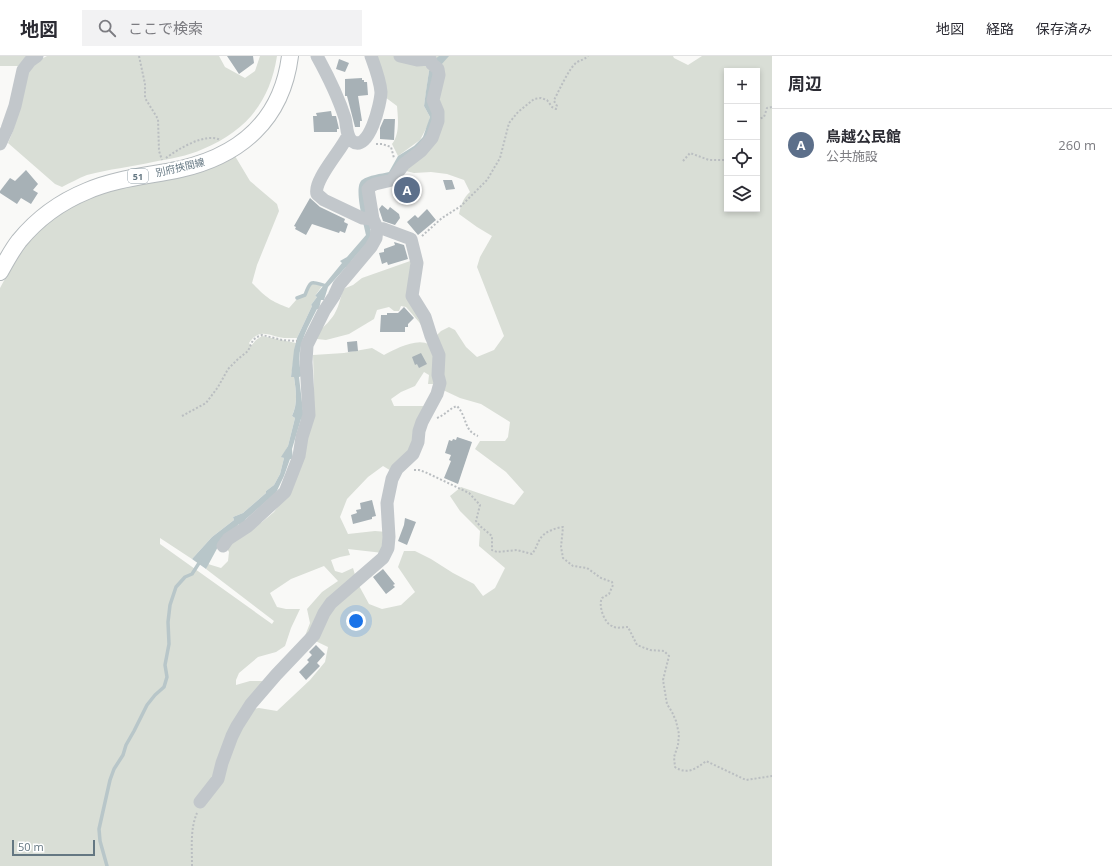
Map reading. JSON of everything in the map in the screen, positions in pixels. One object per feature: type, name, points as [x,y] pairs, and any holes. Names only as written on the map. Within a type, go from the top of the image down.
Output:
[{"type":"main road","name":"別府挾間線","points":[[0,272],[18,242],[33,226],[54,208],[86,191],[122,179],[192,166],[205,162],[227,152],[243,142],[257,130],[271,112],[281,94],[287,74],[290,56]]},
{"type":"street","points":[[0,144],[15,106],[23,70],[30,61],[37,56]]},
{"type":"street","points":[[200,802],[218,779],[222,763],[237,726],[251,704],[276,675],[314,636],[324,613],[331,603],[386,554],[389,537],[387,503],[392,479],[397,468],[413,454],[418,442],[422,422],[437,394],[440,383],[438,375],[440,355],[431,336],[425,317],[412,296],[417,264],[412,239],[384,229],[371,221],[324,200],[319,197],[316,191],[321,178],[345,144],[348,135],[346,121],[340,102],[317,56]]},
{"type":"street","points":[[348,135],[354,142],[357,143],[366,139],[372,127],[378,107],[381,91],[371,56]]},
{"type":"street","points":[[223,546],[228,539],[248,526],[285,492],[299,456],[302,437],[309,415],[306,362],[307,345],[339,285],[371,247],[376,238],[371,221],[368,192],[371,186],[392,180],[404,164],[421,151],[432,138],[438,121],[438,112],[433,100],[439,75],[434,62],[400,56]]},
{"type":"path","points":[[139,56],[145,84],[145,98],[158,119],[159,151],[163,162],[177,149],[205,137],[215,137],[222,142]]},
{"type":"path","points":[[412,239],[419,238],[424,235],[442,218],[461,206],[487,180],[500,158],[510,123],[518,112],[534,99],[541,98],[547,100],[554,108],[557,108],[555,98],[566,78],[577,62],[584,60],[588,56]]},
{"type":"path","points":[[760,119],[764,117],[768,108],[772,107]]},
{"type":"path","points":[[683,161],[690,153],[709,160],[724,160]]},
{"type":"path","points":[[182,416],[206,403],[228,369],[248,351],[254,340],[262,335],[282,340],[295,340]]},
{"type":"path","points":[[436,418],[457,406],[464,414],[467,427],[478,436]]},
{"type":"path","points":[[429,475],[469,493],[480,506],[476,521],[492,536],[492,550],[497,552],[505,552],[517,550],[532,554],[541,538],[553,529],[563,527],[561,547],[563,558],[573,566],[587,568],[601,578],[612,582],[613,585],[609,594],[600,601],[600,607],[607,623],[615,627],[628,627],[636,645],[650,650],[664,651],[670,656],[663,680],[667,704],[676,721],[679,734],[678,746],[674,757],[675,767],[689,772],[706,761],[746,780],[772,776]]},
{"type":"path","points":[[192,866],[194,819],[200,802]]},
{"type":"shaded area","points":[[0,56],[30,56],[18,66],[0,66]]},
{"type":"shaded area","points":[[47,56],[219,56],[225,67],[245,78],[255,71],[260,56],[277,56],[269,87],[254,113],[232,133],[218,142],[185,155],[87,175],[62,187],[55,184],[8,143],[13,131],[28,71],[34,63]]},
{"type":"shaded area","points":[[376,56],[397,56],[431,66],[424,106],[430,117],[428,125],[420,140],[398,156],[392,144],[395,140],[397,131],[397,106],[385,97]]},
{"type":"shaded area","points":[[403,56],[673,56],[674,58],[688,65],[702,56],[772,56],[772,866],[0,866],[0,288],[13,264],[32,237],[57,216],[76,203],[122,188],[224,162],[235,156],[250,181],[277,204],[279,211],[257,265],[252,283],[269,298],[289,308],[297,299],[305,295],[308,288],[315,282],[322,286],[315,296],[317,297],[311,305],[312,306],[297,338],[284,338],[269,334],[261,334],[253,338],[249,343],[251,346],[262,336],[296,343],[291,377],[294,377],[296,397],[292,416],[295,418],[288,446],[282,457],[284,458],[280,474],[274,485],[243,513],[233,517],[234,520],[212,537],[192,559],[160,538],[160,544],[272,624],[274,621],[206,569],[208,564],[221,568],[228,561],[229,552],[226,547],[274,512],[288,493],[312,417],[314,388],[313,355],[344,353],[372,348],[384,355],[411,344],[419,342],[426,343],[435,353],[437,382],[428,384],[429,375],[424,372],[415,386],[401,392],[391,399],[394,406],[428,406],[413,447],[393,472],[383,466],[368,477],[347,499],[340,517],[348,534],[375,531],[387,532],[383,553],[348,549],[350,555],[331,560],[335,571],[342,573],[353,568],[357,582],[369,604],[382,609],[401,605],[415,592],[398,567],[404,551],[415,551],[431,559],[474,584],[483,596],[495,588],[505,568],[479,546],[480,531],[460,511],[450,496],[461,487],[514,505],[524,492],[506,472],[475,449],[480,441],[505,441],[508,437],[510,422],[481,404],[460,398],[443,390],[437,335],[441,331],[449,327],[455,330],[466,347],[477,357],[494,350],[504,336],[477,267],[480,257],[492,236],[459,214],[463,202],[470,192],[464,180],[447,174],[431,172],[414,173],[402,170],[439,111],[440,69]],"holes":[[[324,566],[338,581],[322,592],[307,609],[310,623],[305,636],[328,647],[325,662],[310,680],[277,711],[259,708],[244,710],[266,681],[250,681],[236,685],[236,680],[239,673],[258,657],[276,652],[285,646],[291,628],[300,609],[286,609],[277,607],[270,593],[291,579]]]},
{"type":"shaded area","points":[[439,56],[449,56],[441,65],[434,129],[395,174],[375,182],[370,219],[371,239],[352,260],[348,268],[346,267],[328,287],[324,300],[321,300],[319,309],[317,309],[302,341],[299,358],[302,376],[299,377],[304,419],[301,419],[292,449],[293,459],[290,459],[273,499],[270,498],[246,519],[241,527],[239,524],[220,543],[206,569],[192,559],[212,537],[234,520],[233,517],[243,513],[266,493],[266,491],[274,485],[280,474],[284,458],[281,457],[288,446],[295,418],[292,416],[296,397],[294,377],[291,377],[297,338],[312,306],[311,305],[317,297],[315,296],[342,263],[340,261],[347,257],[366,235],[359,198],[360,184],[362,180],[389,172],[398,156],[414,146],[423,137],[430,117],[424,106],[429,71],[434,60]]},
{"type":"shaded area","points":[[413,260],[423,328],[406,307],[401,306],[399,311],[394,311],[389,307],[377,310],[374,319],[349,334],[326,340],[317,339],[316,334],[331,319],[337,309],[343,289],[353,285],[362,278]]},
{"type":"building","points":[[227,56],[253,56],[254,63],[239,74]]},
{"type":"building","points":[[339,59],[349,63],[345,72],[336,69]]},
{"type":"building","points":[[362,78],[364,82],[367,82],[368,95],[358,96],[362,121],[360,121],[360,127],[355,127],[347,96],[345,96],[345,79]]},
{"type":"building","points":[[331,111],[332,116],[336,116],[339,129],[337,129],[337,132],[314,132],[313,116],[317,116],[316,113]]},
{"type":"building","points":[[384,119],[395,119],[394,140],[380,139],[380,128]]},
{"type":"building","points":[[26,170],[38,184],[33,190],[38,193],[31,204],[21,198],[17,204],[0,193],[0,191],[10,178],[15,181]]},
{"type":"building","points":[[443,180],[452,180],[455,189],[446,190]]},
{"type":"building","points":[[416,182],[418,195],[399,197],[397,186],[399,184]]},
{"type":"building","points":[[310,198],[320,207],[345,219],[344,222],[348,224],[345,233],[340,231],[339,233],[312,224],[306,235],[295,229],[296,227],[294,226]]},
{"type":"building","points":[[382,205],[388,210],[390,207],[399,214],[400,218],[395,225],[383,221],[379,209]]},
{"type":"building","points":[[427,209],[436,220],[418,235],[407,222],[415,215],[418,218]]},
{"type":"building","points":[[394,242],[404,245],[408,259],[388,265],[387,262],[382,264],[379,253],[384,252],[384,249],[395,245]]},
{"type":"building","points":[[404,307],[414,318],[408,324],[408,327],[405,327],[405,332],[380,332],[381,315],[387,315],[387,313],[398,313]]},
{"type":"building","points":[[357,341],[358,351],[348,352],[347,342]]},
{"type":"building","points":[[421,353],[427,364],[419,368],[417,364],[415,365],[412,357]]},
{"type":"building","points":[[457,437],[472,442],[458,484],[444,478],[451,461],[449,460],[451,455],[445,453],[449,440],[456,440]]},
{"type":"building","points":[[372,500],[376,516],[372,517],[372,519],[353,524],[351,515],[357,513],[356,510],[361,509],[360,503]]},
{"type":"building","points":[[405,518],[416,522],[407,545],[398,541]]},
{"type":"building","points":[[383,569],[395,584],[393,585],[395,587],[386,594],[373,577]]},
{"type":"building","points":[[316,645],[325,654],[317,663],[320,666],[306,680],[299,672],[309,662],[307,660],[312,655],[309,652]]},
{"type":"waterway","points":[[297,298],[305,295],[312,283],[326,286]]},
{"type":"waterway","points":[[107,866],[100,841],[99,829],[110,780],[114,769],[123,755],[126,745],[147,705],[164,687],[167,677],[165,665],[169,644],[168,622],[170,605],[176,587],[185,577],[192,574],[201,560]]},
{"type":"place","name":"鳥越公民館","points":[[407,190]]}]
